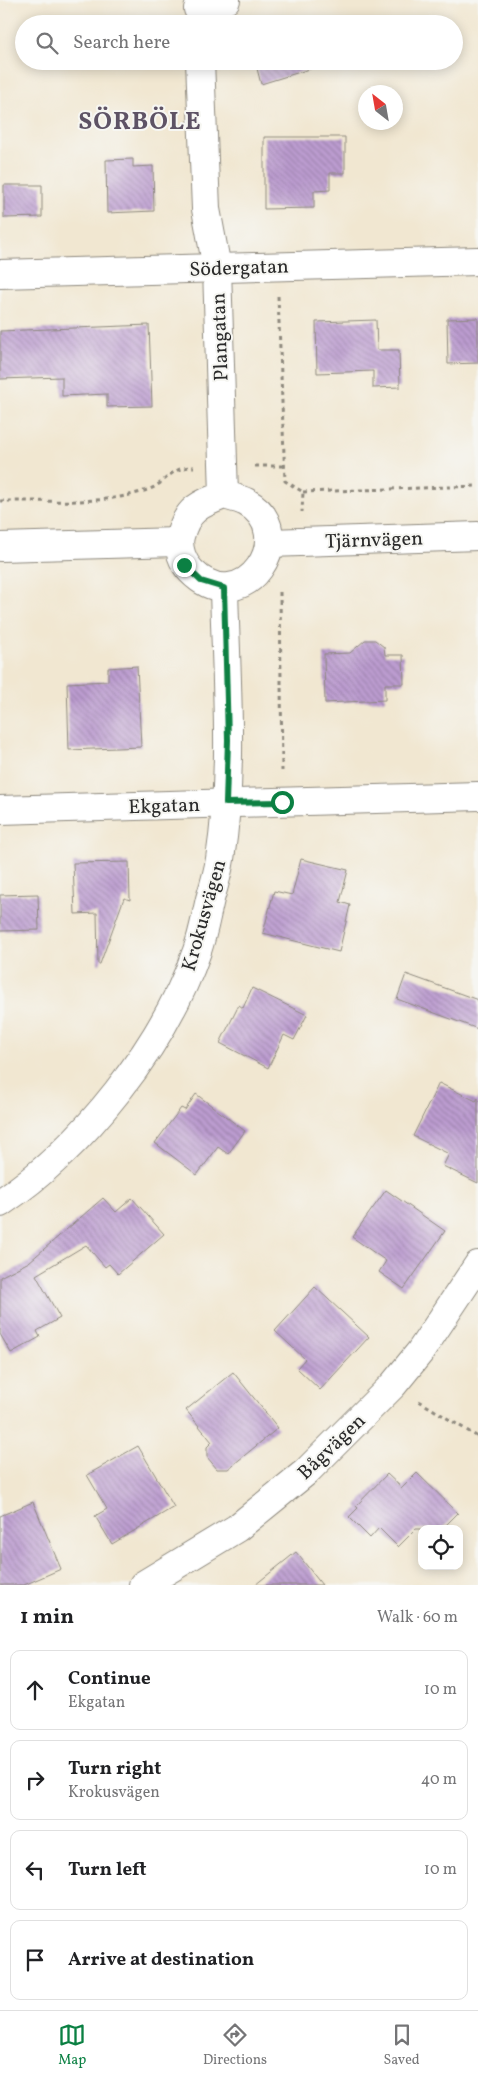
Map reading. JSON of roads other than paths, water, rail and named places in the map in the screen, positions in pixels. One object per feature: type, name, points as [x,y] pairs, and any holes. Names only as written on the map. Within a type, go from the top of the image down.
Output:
[{"type":"street","points":[[198,11],[226,0]]},
{"type":"street","name":"Plangatan","points":[[200,70],[206,209],[217,268],[224,494]]},
{"type":"street","name":"Södergatan","points":[[0,274],[478,261]]},
{"type":"street","points":[[224,494],[247,503],[264,520],[270,542],[263,565],[246,582],[224,588],[201,581],[184,565],[178,542],[185,519],[201,504],[224,494]]},
{"type":"street","name":"Tjärnvägen","points":[[270,542],[478,536]]},
{"type":"street","points":[[0,547],[178,542]]},
{"type":"street","name":"Krokusvägen","points":[[0,1203],[26,1186],[65,1152],[110,1101],[152,1041],[179,993],[197,950],[220,860],[226,803],[228,740],[224,588]]},
{"type":"street","name":"Ekgatan","points":[[0,810],[478,796]]},
{"type":"street","name":"Bågvägen","points":[[143,1585],[237,1528],[306,1472],[393,1385],[420,1352],[478,1265]]},
{"type":"district","name":"SÖRBÖLE","points":[[140,120]]}]
